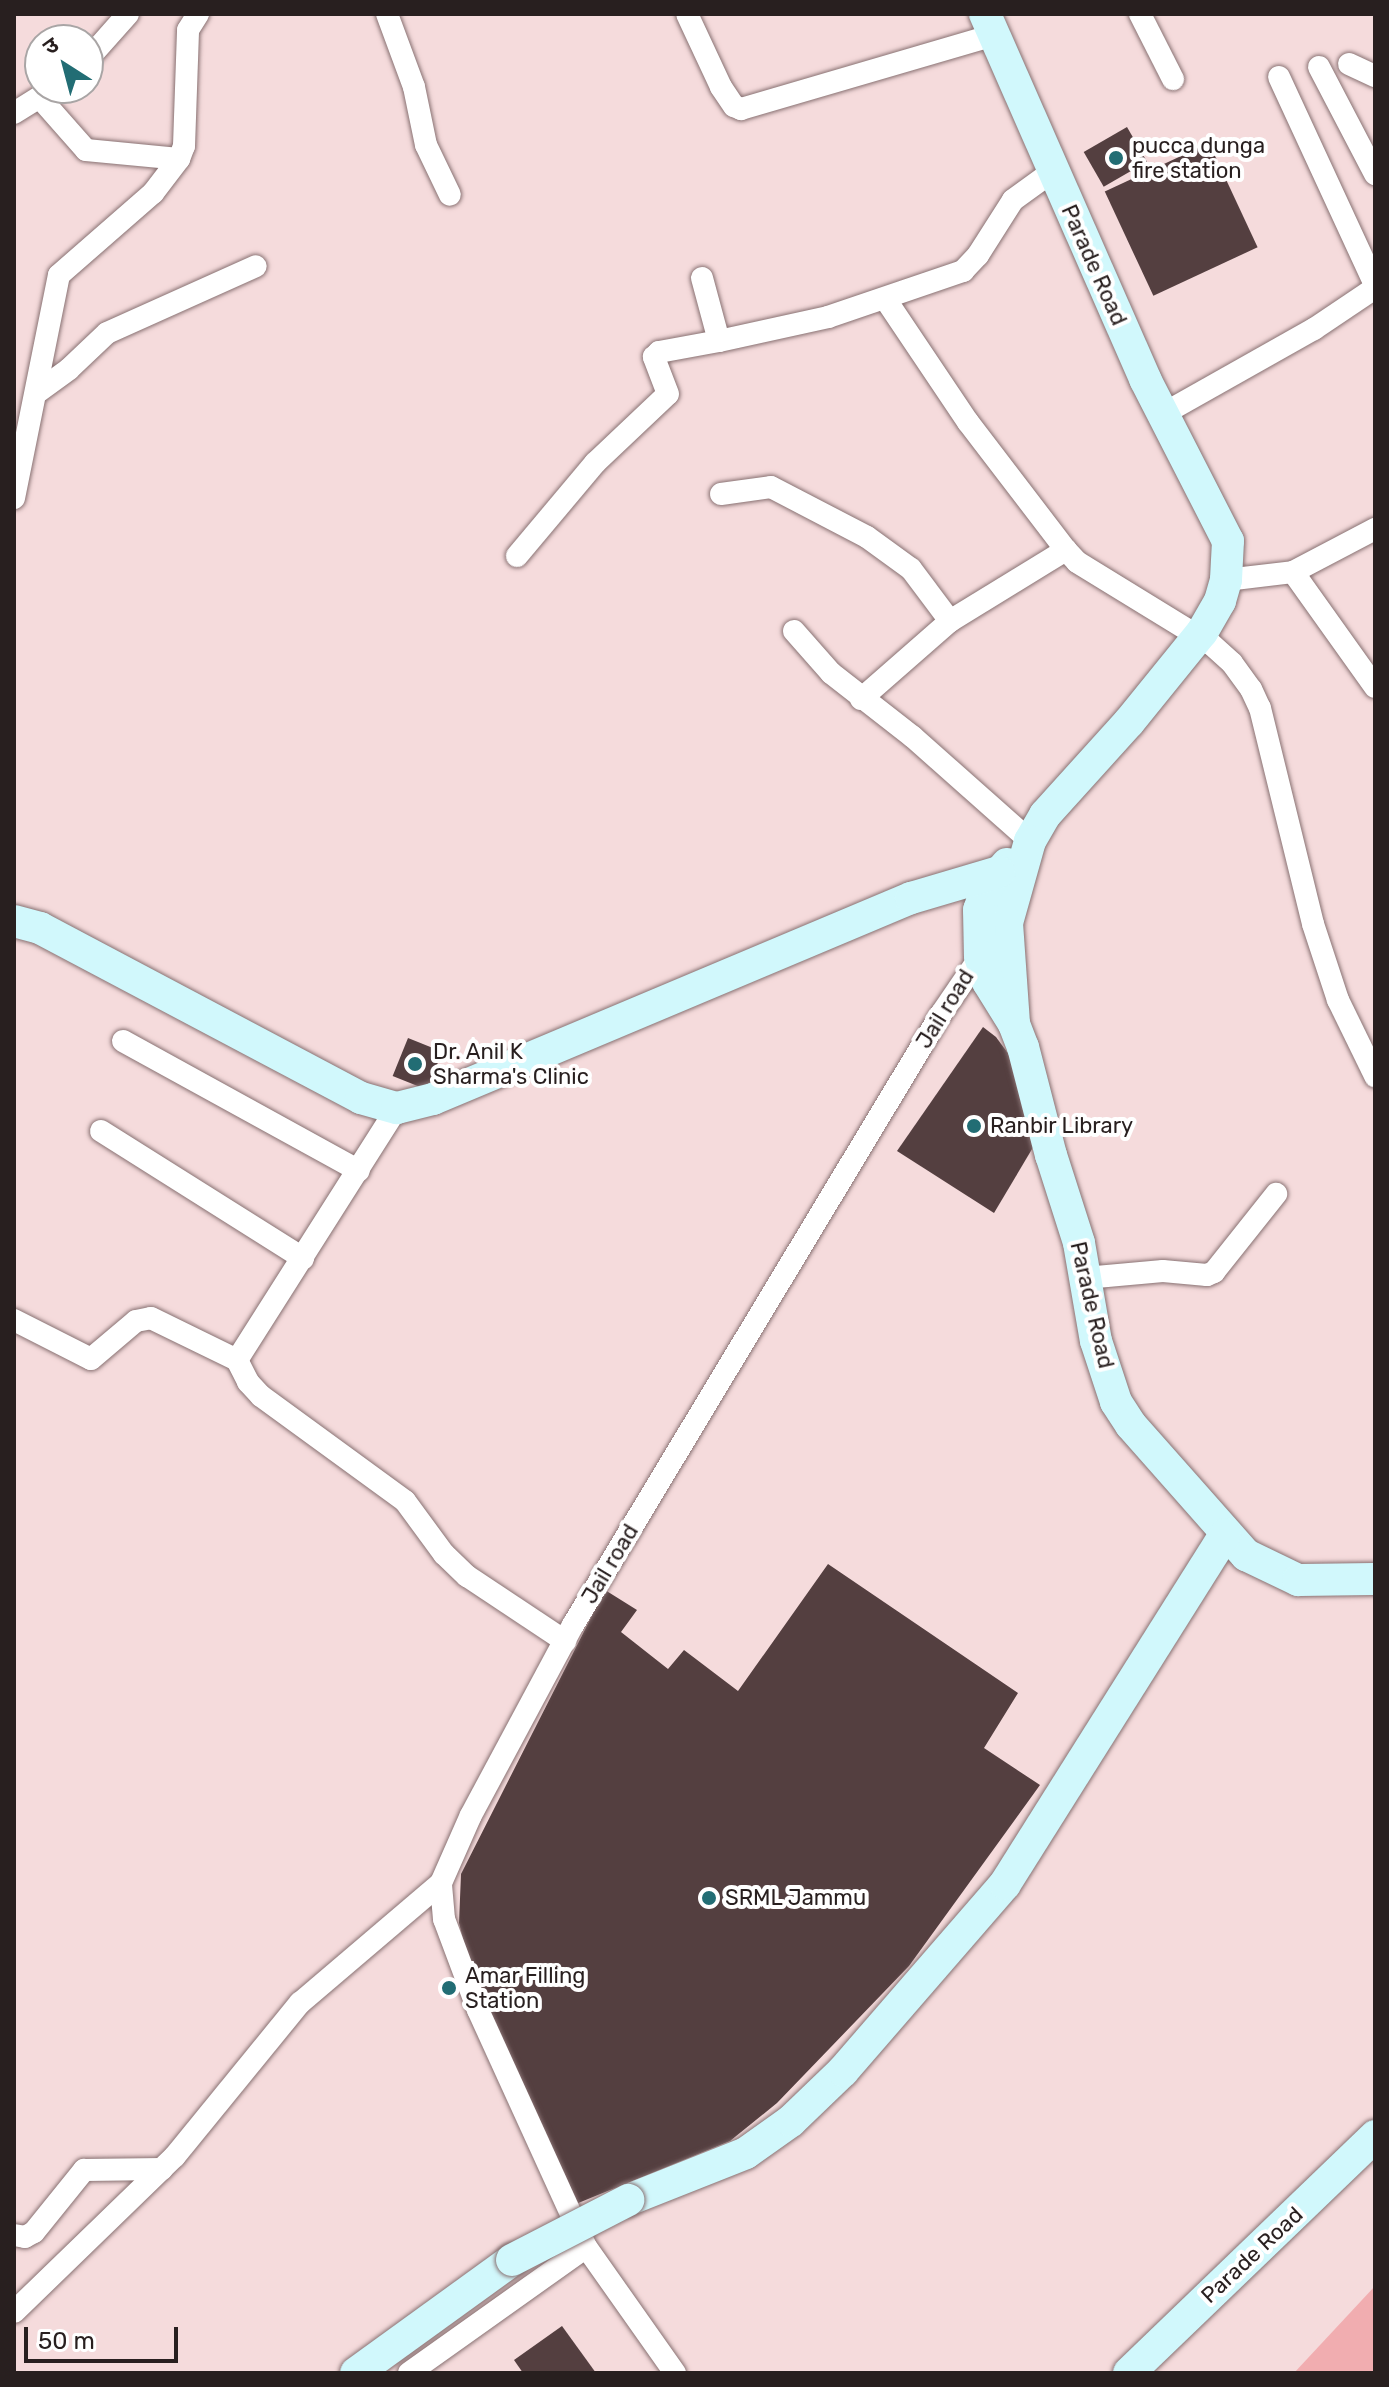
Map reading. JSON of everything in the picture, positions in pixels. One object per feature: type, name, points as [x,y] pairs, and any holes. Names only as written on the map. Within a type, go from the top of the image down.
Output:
[{"type":"main road","name":"Parade Road","points":[[980,956],[979,910],[987,887],[1018,856],[1045,815],[1139,711],[1213,615],[1226,580],[1228,541],[1163,414],[989,24]]},
{"type":"main road","name":"Parade Road","points":[[1191,640],[1212,578],[1213,511]]},
{"type":"main road","name":"Parade Road","points":[[1018,856],[1007,923],[1014,1024],[1079,1243],[1096,1341],[1116,1402],[1131,1425],[1246,1555],[1298,1580],[1375,1579]]},
{"type":"main road","points":[[14,921],[40,928],[361,1098],[397,1108],[433,1099],[1018,856]]},
{"type":"main road","points":[[980,956],[988,982],[1014,1024]]},
{"type":"main road","points":[[356,2373],[512,2260],[628,2200],[746,2153],[791,2121],[843,2071],[1005,1884],[1225,1534]]},
{"type":"main road","name":"Parade Road","points":[[1129,2373],[1375,2136]]},
{"type":"street","points":[[104,41],[128,14]]},
{"type":"street","points":[[14,498],[39,391],[59,275],[153,193],[179,159],[184,146],[188,30],[198,14]]},
{"type":"street","points":[[387,14],[414,87],[426,145],[450,195]]},
{"type":"street","points":[[687,14],[721,87],[734,106],[741,109],[989,24]]},
{"type":"street","points":[[1140,14],[1173,79]]},
{"type":"street","points":[[1349,64],[1375,76]]},
{"type":"street","points":[[1319,67],[1375,174]]},
{"type":"street","points":[[1163,414],[1314,329],[1375,286],[1279,77]]},
{"type":"street","points":[[55,104],[86,150],[179,159]]},
{"type":"street","points":[[517,556],[595,463],[668,394],[654,357],[659,352],[816,321],[886,300],[963,271],[978,255],[1013,200],[1053,171]]},
{"type":"street","points":[[39,391],[69,369],[107,333],[256,266]]},
{"type":"street","points":[[702,278],[719,341]]},
{"type":"street","points":[[886,300],[968,422],[1077,562],[1191,640],[1222,653],[1244,677],[1260,708],[1313,924],[1338,1000],[1361,1053],[1375,1076]]},
{"type":"street","points":[[721,494],[771,487],[867,537],[900,558],[950,621]]},
{"type":"street","points":[[1226,580],[1293,572],[1375,529]]},
{"type":"street","points":[[861,699],[950,621],[1066,550]]},
{"type":"street","points":[[1293,572],[1375,687]]},
{"type":"street","points":[[794,631],[818,659],[861,699],[913,737],[1018,856]]},
{"type":"street","name":"Jail road","points":[[441,1883],[471,1815],[565,1641],[941,1014],[980,956],[1007,923]]},
{"type":"street","points":[[123,1041],[359,1171]]},
{"type":"street","points":[[237,1360],[397,1108]]},
{"type":"street","points":[[101,1131],[303,1258]]},
{"type":"street","points":[[1085,1278],[1163,1271],[1207,1275],[1221,1265],[1276,1194]]},
{"type":"street","points":[[14,1320],[91,1359],[136,1321],[151,1318],[237,1360],[248,1382],[261,1396],[405,1501],[444,1554],[467,1576],[565,1641]]},
{"type":"street","points":[[14,2312],[162,2169],[300,2003],[441,1883]]},
{"type":"street","points":[[441,1883],[444,1919],[478,2010],[586,2247],[675,2373]]},
{"type":"street","points":[[14,2235],[25,2237],[34,2232],[84,2170],[162,2169]]},
{"type":"street","points":[[409,2373],[586,2247]]},
{"type":"shaded area","points":[[1375,2286],[1375,2373],[1294,2373]]},
{"type":"building","name":"pucca dunga fire station","points":[[1127,127],[1147,162],[1104,187],[1084,152]]},
{"type":"building","points":[[1209,143],[1258,247],[1153,296],[1105,192]]},
{"type":"building","name":"Ranbir Library","points":[[983,1027],[996,1037],[1018,1067],[1038,1139],[994,1213],[897,1151]]},
{"type":"building","points":[[408,1038],[442,1052],[427,1090],[393,1076]]},
{"type":"building","name":"SRML Jammu","points":[[828,1564],[1018,1693],[984,1748],[1040,1785],[909,1966],[777,2103],[730,2141],[571,2206],[481,2011],[459,1923],[461,1874],[605,1590],[637,1610],[621,1632],[668,1669],[684,1650],[738,1691]]},
{"type":"building","points":[[562,2326],[596,2373],[523,2373],[514,2360]]},
{"type":"place","name":"pucca dunga fire station","points":[[1116,158]]},
{"type":"place","name":"Dr. Anil K Sharma's Clinic","points":[[415,1064]]},
{"type":"place","name":"Ranbir Library","points":[[974,1126]]},
{"type":"place","name":"SRML Jammu","points":[[709,1898]]},
{"type":"place","name":"Amar Filling Station","points":[[449,1988]]}]
